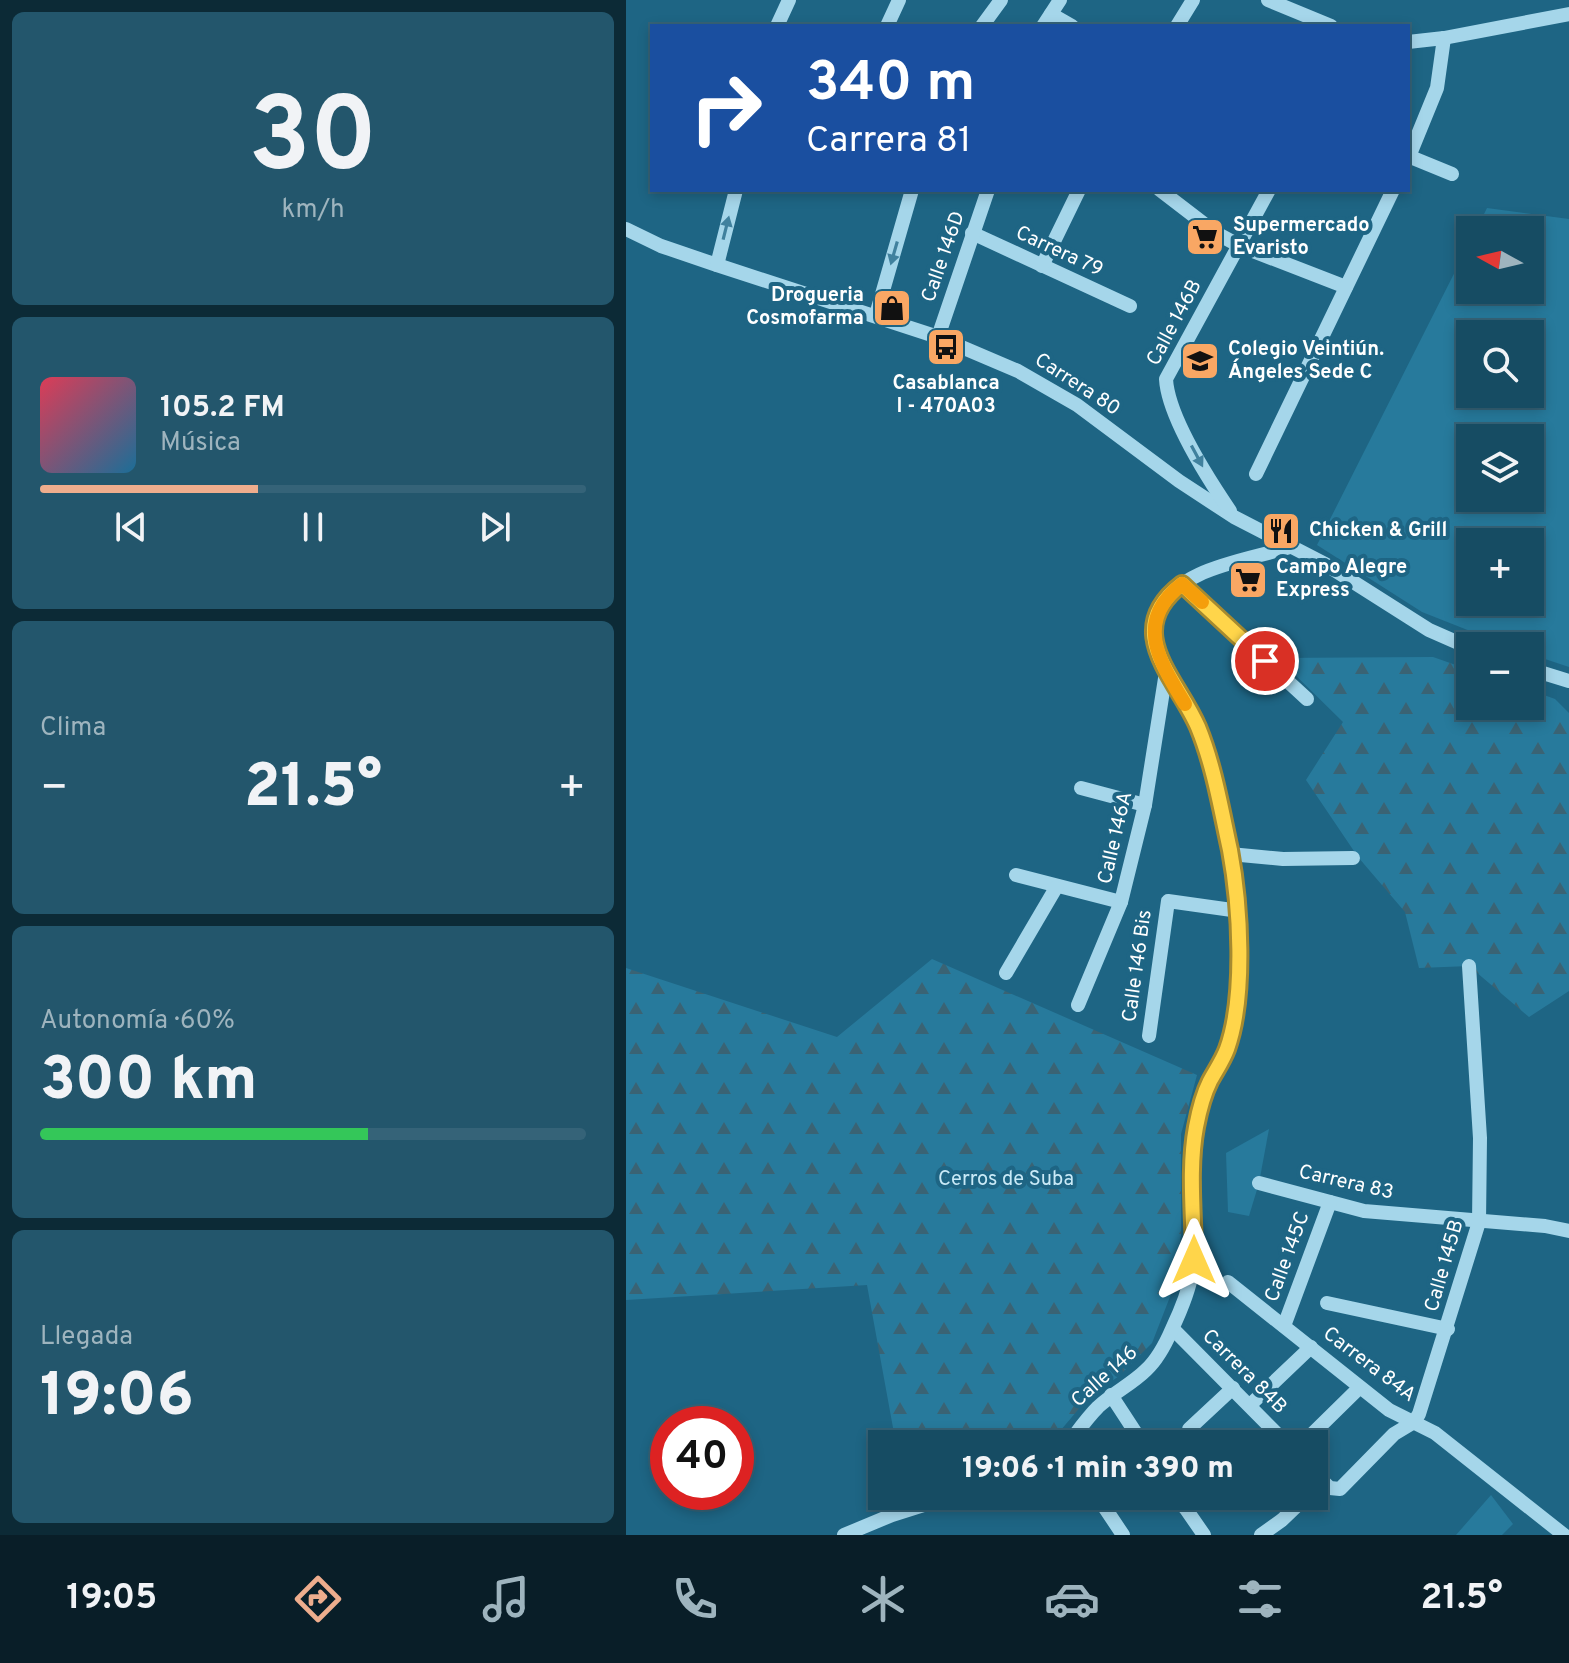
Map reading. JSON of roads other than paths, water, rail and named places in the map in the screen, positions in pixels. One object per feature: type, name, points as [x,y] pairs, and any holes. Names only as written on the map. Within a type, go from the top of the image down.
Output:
[{"type":"street","points":[[778,24],[789,0]]},
{"type":"street","points":[[888,24],[899,0]]},
{"type":"street","points":[[983,24],[1001,0]]},
{"type":"street","points":[[1047,20],[1060,0]]},
{"type":"street","points":[[1178,24],[1193,0]]},
{"type":"street","points":[[1268,0],[1290,4],[1327,24]]},
{"type":"street","points":[[1410,42],[1569,14]]},
{"type":"street","points":[[1410,152],[1437,88],[1444,38]]},
{"type":"street","points":[[1410,158],[1452,174]]},
{"type":"street","points":[[717,265],[735,192]]},
{"type":"street","points":[[876,315],[911,192]]},
{"type":"street","name":"Calle 146D","points":[[938,337],[987,192]]},
{"type":"street","points":[[1042,266],[1078,192]]},
{"type":"street","points":[[1163,192],[1216,233],[1240,246],[1346,287]]},
{"type":"street","name":"Calle 146B","points":[[1234,517],[1184,431],[1167,391],[1166,379],[1268,192]]},
{"type":"street","points":[[1256,474],[1392,192]]},
{"type":"street","name":"Carrera 80","points":[[626,229],[717,265],[938,337],[1047,386],[1234,517],[1293,546],[1416,623],[1456,642]]},
{"type":"street","name":"Carrera 79","points":[[972,233],[1130,306]]},
{"type":"street","name":"Calle 146","points":[[1078,1430],[1111,1395],[1146,1370],[1173,1329],[1187,1293],[1194,1260],[1195,1132],[1200,1105],[1227,1049],[1233,1028],[1238,981],[1239,911],[1208,756],[1197,725],[1158,656],[1154,628],[1163,603],[1182,584],[1220,567],[1293,546]]},
{"type":"street","points":[[1182,584],[1307,699]]},
{"type":"street","name":"Calle 146A","points":[[1078,1005],[1121,902],[1145,805],[1166,672]]},
{"type":"street","points":[[1544,673],[1569,681]]},
{"type":"street","points":[[1081,788],[1145,805]]},
{"type":"street","points":[[1230,854],[1283,859],[1353,858]]},
{"type":"street","points":[[1016,875],[1121,902]]},
{"type":"street","points":[[1006,973],[1057,886]]},
{"type":"street","name":"Calle 146 Bis","points":[[1149,1036],[1168,901],[1239,911]]},
{"type":"street","name":"Calle 145B","points":[[1328,1487],[1340,1489],[1394,1434],[1414,1422],[1425,1404],[1479,1222],[1480,1138],[1469,966]]},
{"type":"street","name":"Carrera 83","points":[[1259,1183],[1364,1211],[1545,1226],[1569,1231]]},
{"type":"street","name":"Calle 145C","points":[[1284,1326],[1330,1202]]},
{"type":"street","name":"Carrera 84A","points":[[1228,1282],[1359,1388],[1389,1410],[1435,1433],[1564,1535]]},
{"type":"street","points":[[1327,1303],[1448,1329]]},
{"type":"street","name":"Carrera 84B","points":[[1173,1329],[1274,1430]]},
{"type":"street","points":[[1250,1405],[1311,1347]]},
{"type":"street","points":[[1189,1429],[1233,1388]]},
{"type":"street","points":[[1316,1430],[1359,1388]]},
{"type":"street","points":[[1111,1395],[1134,1430]]},
{"type":"street","points":[[844,1535],[908,1510]]},
{"type":"street","points":[[1106,1510],[1123,1535]]},
{"type":"street","points":[[1187,1510],[1204,1535]]},
{"type":"street","points":[[1261,1535],[1285,1528],[1297,1510]]},
{"type":"place","name":"Supermercado Evaristo","points":[[1205,237]]},
{"type":"place","name":"Drogueria Cosmofarma","points":[[892,308]]},
{"type":"place","name":"Casablanca I - 470A03","points":[[946,347]]},
{"type":"place","name":"Colegio Veintiún. Ángeles Sede C","points":[[1200,361]]},
{"type":"place","name":"Chicken & Grill","points":[[1281,531]]},
{"type":"place","name":"Campo Alegre Express","points":[[1248,580]]},
{"type":"park label","name":"Cerros de Suba","points":[[1006,1180]]}]
